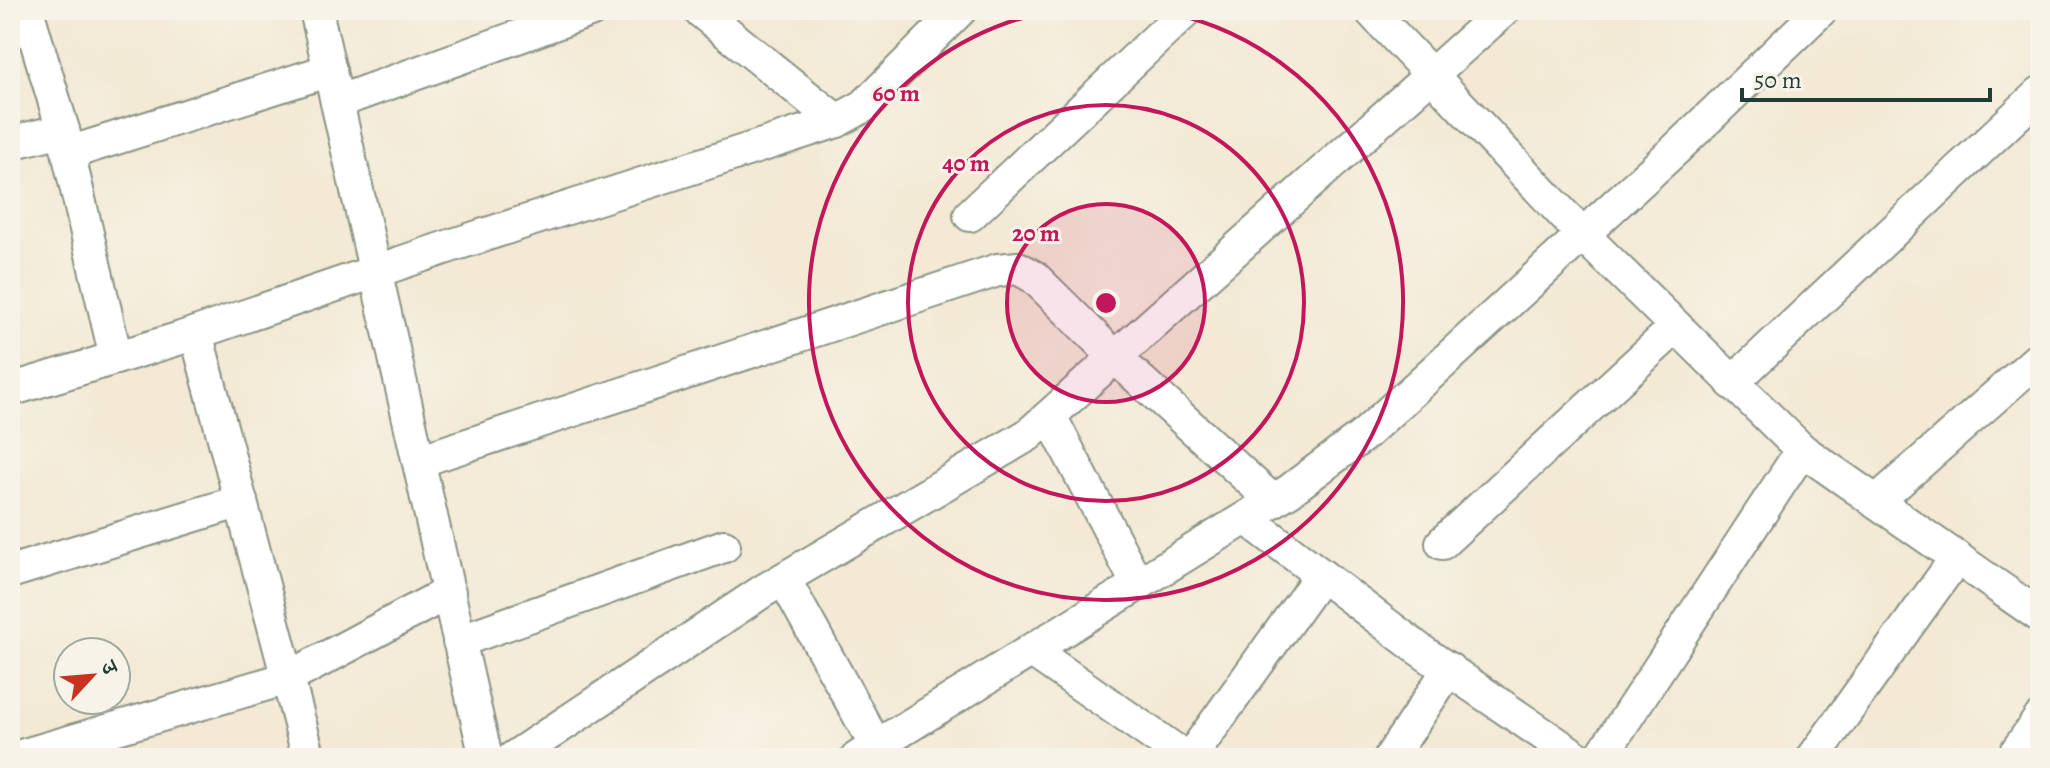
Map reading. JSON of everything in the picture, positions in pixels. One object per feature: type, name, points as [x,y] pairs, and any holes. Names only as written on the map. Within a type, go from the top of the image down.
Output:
[{"type":"street","points":[[27,10],[66,142],[116,358]]},
{"type":"street","points":[[316,10],[486,758]]},
{"type":"street","points":[[337,102],[592,10]]},
{"type":"street","points":[[699,10],[837,121]]},
{"type":"street","points":[[10,390],[196,333],[837,121],[864,106],[960,10]]},
{"type":"street","points":[[970,215],[1187,10]]},
{"type":"street","points":[[1370,10],[1583,235],[1802,450],[2040,616]]},
{"type":"street","points":[[513,758],[784,579],[1028,435],[1051,418],[1504,10]]},
{"type":"street","points":[[784,579],[866,752],[1273,501],[1364,435],[1583,235],[1821,10]]},
{"type":"street","points":[[10,143],[66,142],[330,70]]},
{"type":"street","points":[[1732,383],[2040,93]]},
{"type":"street","points":[[419,461],[998,270],[1018,268],[1034,277],[1117,359],[1273,501]]},
{"type":"street","points":[[1442,543],[1676,327]]},
{"type":"street","points":[[196,333],[309,758]]},
{"type":"street","points":[[1877,501],[2040,357]]},
{"type":"street","points":[[1051,418],[1138,585]]},
{"type":"street","points":[[1600,758],[1802,450]]},
{"type":"street","points":[[10,572],[241,501]]},
{"type":"street","points":[[1246,518],[1449,669],[1578,758]]},
{"type":"street","points":[[459,641],[724,546]]},
{"type":"street","points":[[1813,758],[1957,557]]},
{"type":"street","points":[[1031,650],[1188,758],[1321,575]]},
{"type":"street","points":[[14,758],[288,678],[449,592]]},
{"type":"street","points":[[1390,758],[1449,669]]},
{"type":"street","points":[[2012,758],[2040,718]]}]
